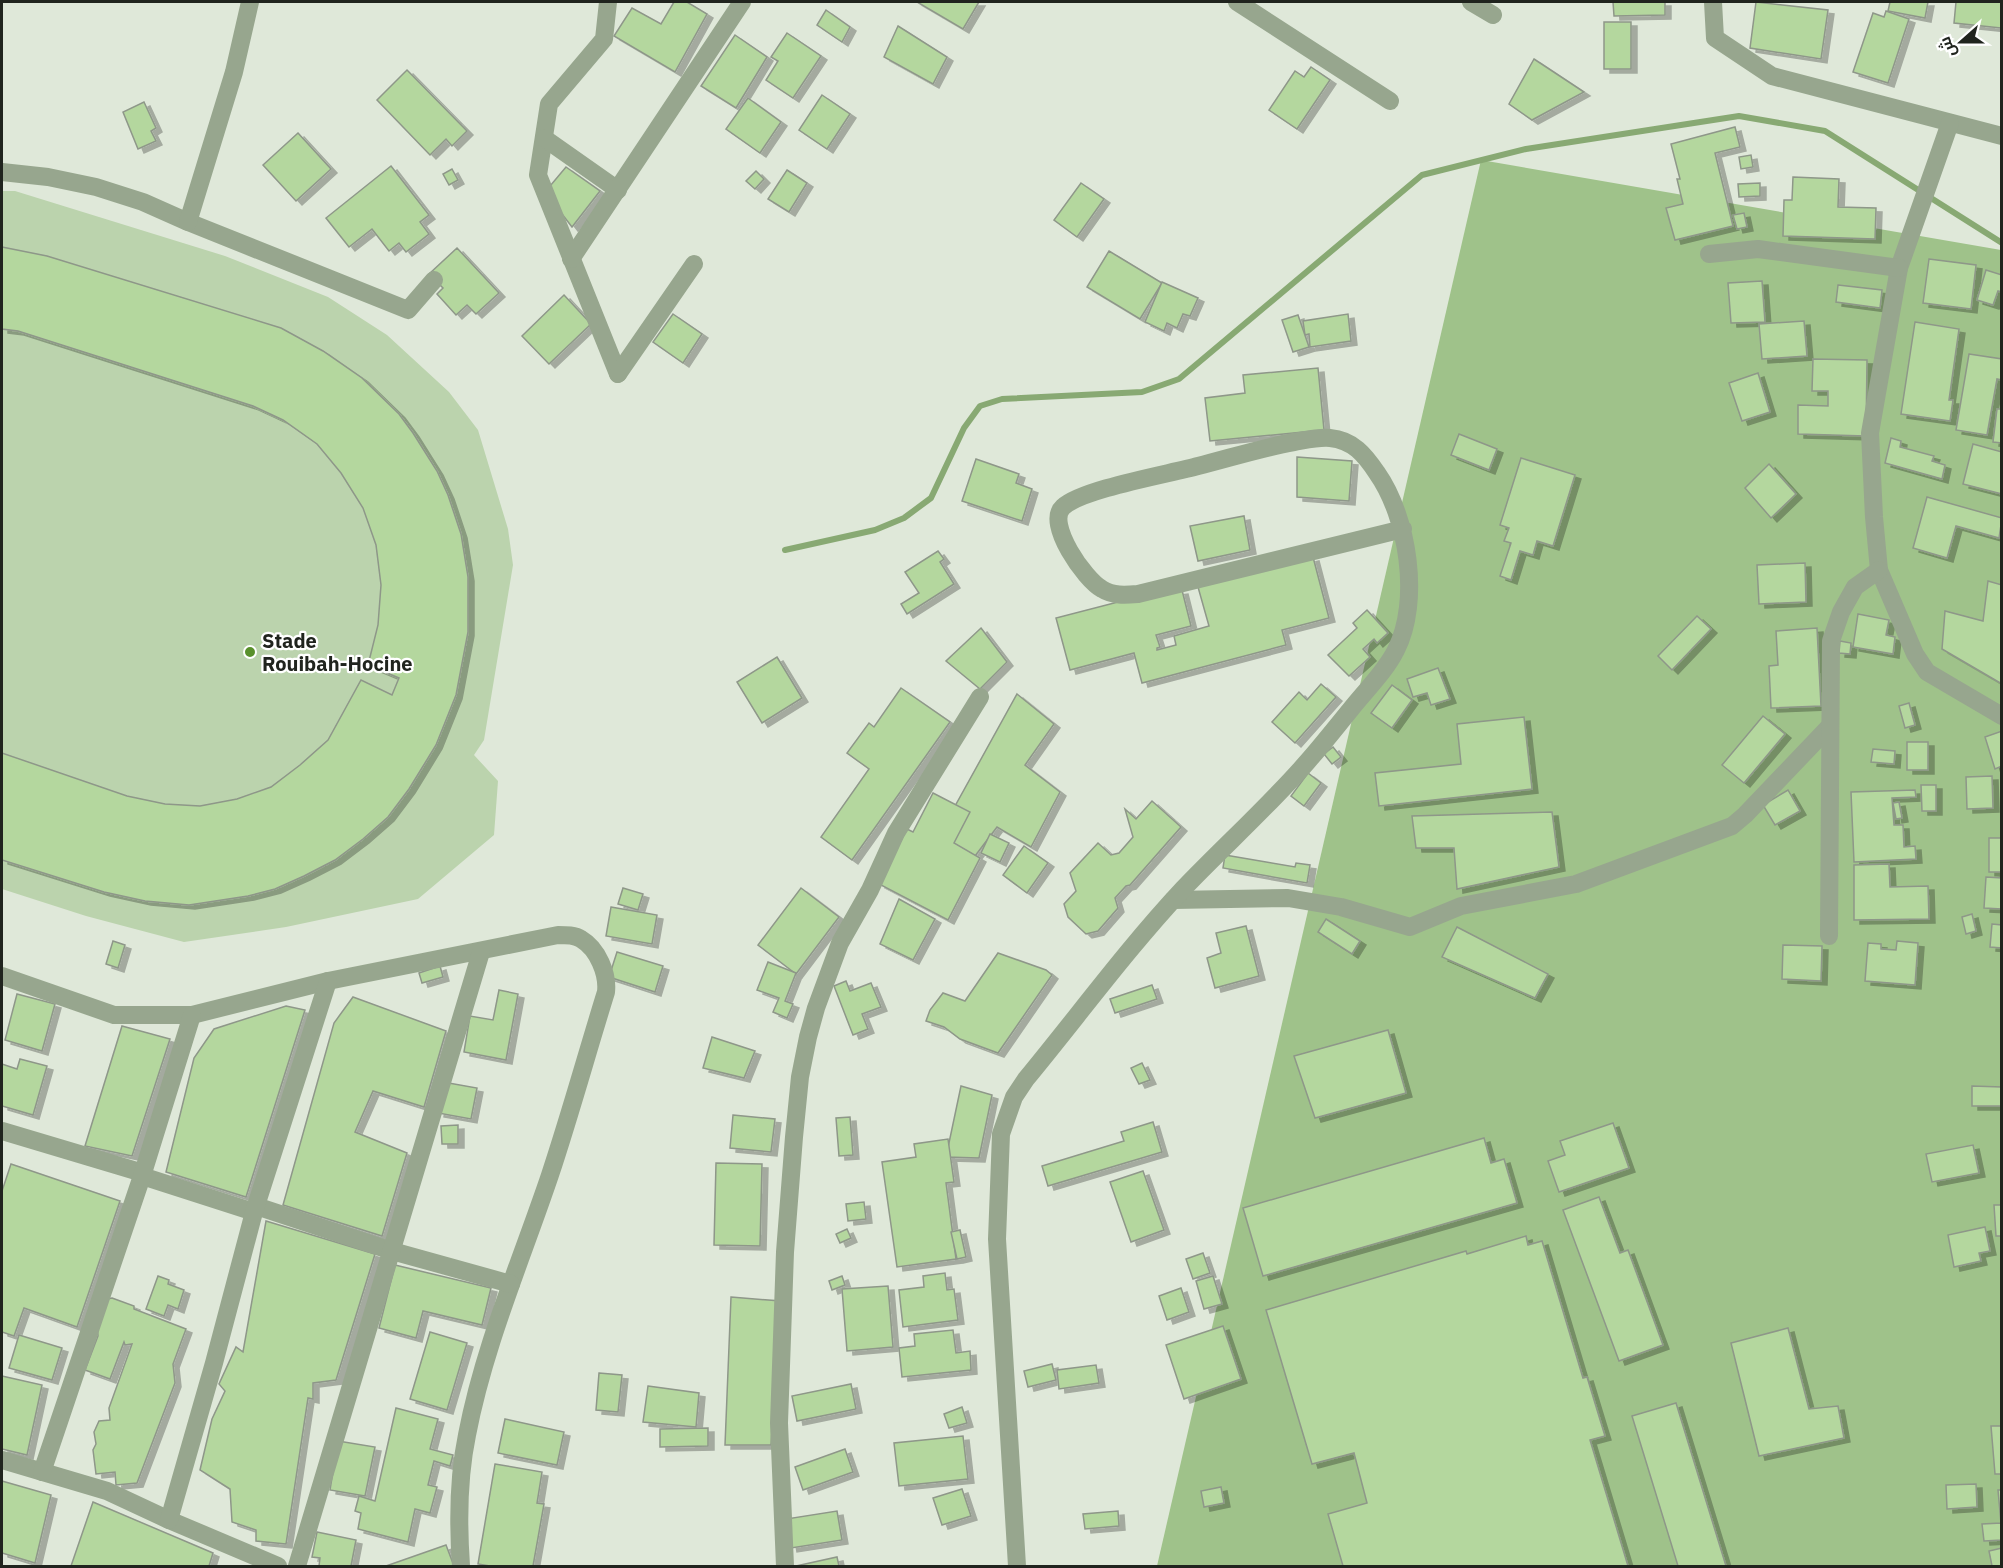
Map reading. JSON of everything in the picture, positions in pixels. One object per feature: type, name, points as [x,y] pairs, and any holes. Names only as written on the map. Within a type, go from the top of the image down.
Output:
[{"type":"street","points":[[188,222],[234,72],[250,2]]},
{"type":"street","points":[[608,2],[604,39],[549,104],[538,175],[618,374],[694,264]]},
{"type":"street","points":[[571,259],[742,2]]},
{"type":"street","points":[[1237,2],[1390,101]]},
{"type":"street","points":[[1471,2],[1493,15]]},
{"type":"street","points":[[1713,2],[1715,38],[1772,76],[2001,136]]},
{"type":"street","points":[[1950,123],[1899,268],[1870,433],[1879,570],[1915,654],[1927,672],[2001,716]]},
{"type":"street","points":[[544,138],[618,190]]},
{"type":"street","points":[[2,172],[48,177],[96,187],[143,202],[408,310],[434,280]]},
{"type":"street","points":[[1709,254],[1758,249],[1899,268]]},
{"type":"street","points":[[1017,1566],[997,1239],[1001,1134],[1014,1097],[1080,1010],[1173,900],[1307,762],[1383,669],[1396,650],[1405,626],[1407,599],[1408,562],[1403,529],[1386,486],[1362,452],[1347,441],[1316,438],[1265,447],[1095,492],[1060,509],[1059,526],[1083,573],[1100,588],[1111,594],[1124,595],[1137,594],[1403,529]]},
{"type":"street","points":[[1829,936],[1831,641],[1841,612],[1855,587],[1879,570]]},
{"type":"street","points":[[785,1566],[779,1423],[785,1252],[800,1077],[808,1037],[840,943],[870,890],[896,833],[980,697]]},
{"type":"street","points":[[1173,900],[1288,898],[1341,906],[1410,927],[1461,906],[1576,884],[1732,826],[1830,727]]},
{"type":"street","points":[[2,976],[114,1015],[192,1015],[328,981],[558,935],[575,936],[595,953],[606,976],[606,992],[554,1163],[511,1284],[475,1398],[466,1437],[460,1508],[461,1566]]},
{"type":"street","points":[[297,1566],[481,952]]},
{"type":"street","points":[[169,1520],[255,1209],[328,981]]},
{"type":"street","points":[[42,1472],[142,1174],[192,1015]]},
{"type":"street","points":[[2,1131],[392,1251],[511,1284]]},
{"type":"street","points":[[2,1460],[106,1491],[169,1520],[236,1558],[278,1566]]},
{"type":"green space","points":[[1481,160],[2001,250],[2001,1566],[1157,1566]]},
{"type":"green space","name":"Stade Rouibah-Hocine","points":[[2,191],[15,191],[225,256],[328,297],[387,335],[449,392],[478,430],[508,529],[513,565],[484,740],[474,755],[498,781],[494,835],[418,899],[286,927],[184,942],[86,916],[2,889]]},
{"type":"building","points":[[674,2],[687,2],[707,14],[675,72],[614,36],[632,8],[661,24]]},
{"type":"building","points":[[917,2],[979,2],[963,29]]},
{"type":"building","points":[[1613,2],[1665,2],[1665,15],[1614,16]]},
{"type":"building","points":[[1756,2],[1828,10],[1821,59],[1750,48]]},
{"type":"building","points":[[1890,2],[1928,2],[1925,18],[1888,11]]},
{"type":"building","points":[[1956,2],[2002,2],[2001,28],[1954,23]]},
{"type":"building","points":[[826,10],[850,27],[842,42],[817,25]]},
{"type":"building","points":[[1886,11],[1909,19],[1888,83],[1853,72],[1873,13],[1884,17]]},
{"type":"building","points":[[1604,22],[1631,22],[1631,69],[1604,69]]},
{"type":"building","points":[[898,26],[947,57],[933,84],[884,57]]},
{"type":"building","points":[[787,33],[821,56],[793,98],[766,80],[778,61],[771,57]]},
{"type":"building","points":[[735,35],[767,57],[736,108],[701,86]]},
{"type":"building","points":[[1534,59],[1584,92],[1532,120],[1509,104]]},
{"type":"building","points":[[1311,67],[1330,80],[1297,129],[1269,110],[1295,71],[1304,77]]},
{"type":"building","points":[[407,70],[467,131],[452,146],[446,139],[430,155],[377,100]]},
{"type":"building","points":[[822,95],[850,114],[827,149],[799,130]]},
{"type":"building","points":[[748,98],[781,122],[760,153],[726,129]]},
{"type":"building","points":[[144,102],[156,128],[151,131],[156,141],[138,149],[123,112]]},
{"type":"building","points":[[1735,127],[1740,147],[1715,153],[1733,226],[1675,240],[1666,208],[1683,204],[1677,179],[1680,179],[1671,144]]},
{"type":"building","points":[[298,133],[331,169],[296,201],[263,165]]},
{"type":"building","points":[[1751,155],[1753,167],[1741,169],[1739,157]]},
{"type":"building","points":[[391,166],[429,215],[420,222],[429,234],[406,252],[399,243],[389,251],[372,229],[349,247],[326,218]]},
{"type":"building","points":[[566,167],[600,191],[572,227],[545,192]]},
{"type":"building","points":[[452,169],[458,180],[449,185],[443,174]]},
{"type":"building","points":[[787,170],[807,183],[789,212],[768,199]]},
{"type":"building","points":[[756,171],[764,179],[755,189],[746,181]]},
{"type":"building","points":[[1793,177],[1839,179],[1838,207],[1876,208],[1875,239],[1783,236],[1784,200],[1792,200]]},
{"type":"building","points":[[1081,183],[1104,199],[1077,237],[1054,220]]},
{"type":"building","points":[[1760,183],[1760,196],[1739,197],[1738,184]]},
{"type":"building","points":[[1744,213],[1747,227],[1737,229],[1733,215]]},
{"type":"building","points":[[2,247],[47,256],[281,328],[323,351],[362,378],[399,414],[437,471],[461,534],[468,577],[468,632],[456,695],[436,745],[409,789],[388,817],[335,860],[304,876],[275,889],[248,896],[189,905],[145,901],[104,892],[2,860],[2,753],[127,796],[165,804],[200,806],[237,799],[271,787],[328,740],[361,680],[392,695],[399,678],[368,665],[378,625],[381,585],[376,545],[363,508],[341,473],[317,444],[283,420],[253,406],[18,331],[2,329]]},
{"type":"building","points":[[457,248],[499,293],[476,314],[467,305],[456,315],[437,294],[443,288],[429,274]]},
{"type":"building","points":[[1109,251],[1162,283],[1140,319],[1087,287]]},
{"type":"building","points":[[1929,259],[1976,265],[1971,309],[1923,303]]},
{"type":"building","points":[[1986,270],[2002,275],[2002,292],[1998,291],[1993,305],[1977,300]]},
{"type":"building","points":[[1762,281],[1765,322],[1731,323],[1728,283]]},
{"type":"building","points":[[1162,282],[1198,298],[1190,316],[1183,314],[1177,328],[1167,323],[1164,331],[1145,322]]},
{"type":"building","points":[[1838,285],[1882,290],[1880,308],[1836,302]]},
{"type":"building","points":[[564,295],[591,324],[549,364],[522,336]]},
{"type":"building","points":[[673,314],[702,334],[683,363],[653,342]]},
{"type":"building","points":[[1348,314],[1351,341],[1310,347],[1309,334],[1305,335],[1303,321]]},
{"type":"building","points":[[1298,315],[1309,347],[1293,352],[1282,320]]},
{"type":"building","points":[[1804,321],[1807,356],[1762,359],[1759,324]]},
{"type":"building","points":[[1915,322],[1959,329],[1949,400],[1953,400],[1950,421],[1901,414]]},
{"type":"building","points":[[1969,354],[2002,359],[2002,380],[1997,379],[1987,435],[1956,430]]},
{"type":"building","points":[[1813,359],[1867,360],[1866,436],[1798,434],[1798,405],[1828,406],[1828,391],[1812,391]]},
{"type":"building","points":[[1318,368],[1324,430],[1210,441],[1205,398],[1245,393],[1243,375]]},
{"type":"building","points":[[1758,373],[1770,412],[1742,421],[1729,383]]},
{"type":"building","points":[[1997,409],[2002,409],[2002,443],[1993,442]]},
{"type":"building","points":[[1459,434],[1497,449],[1489,470],[1451,455]]},
{"type":"building","points":[[1891,438],[1901,441],[1900,447],[1934,456],[1932,461],[1945,465],[1942,479],[1885,463]]},
{"type":"building","points":[[1973,444],[2002,452],[2002,494],[1963,484]]},
{"type":"building","points":[[1297,457],[1352,461],[1349,501],[1297,497]]},
{"type":"building","points":[[1521,458],[1575,475],[1553,546],[1537,541],[1533,555],[1520,551],[1511,580],[1500,576],[1511,543],[1504,541],[1509,528],[1500,525]]},
{"type":"building","points":[[976,459],[1019,474],[1016,483],[1032,489],[1022,521],[962,501]]},
{"type":"building","points":[[1769,464],[1796,494],[1771,518],[1745,488]]},
{"type":"building","points":[[1927,497],[2002,518],[1999,538],[1956,526],[1947,558],[1913,548]]},
{"type":"building","points":[[1244,516],[1250,550],[1198,561],[1190,526]]},
{"type":"building","points":[[938,551],[944,559],[940,562],[954,584],[907,614],[901,604],[919,593],[905,572]]},
{"type":"building","points":[[1313,557],[1329,618],[1282,630],[1286,645],[1142,683],[1134,653],[1070,670],[1056,618],[1145,595],[1182,590],[1191,626],[1156,635],[1160,647],[1157,650],[1176,645],[1174,636],[1209,626],[1198,587]]},
{"type":"building","points":[[1805,563],[1806,602],[1759,604],[1757,565]]},
{"type":"building","points":[[1988,581],[2002,585],[2002,684],[1942,649],[1945,611],[1983,621]]},
{"type":"building","points":[[1367,610],[1388,633],[1377,643],[1374,639],[1363,649],[1370,657],[1349,676],[1328,655],[1357,628],[1353,623]]},
{"type":"building","points":[[1858,614],[1889,620],[1886,635],[1895,637],[1893,654],[1853,647]]},
{"type":"building","points":[[1697,616],[1711,629],[1672,670],[1658,656]]},
{"type":"building","points":[[981,628],[1007,662],[980,689],[946,661]]},
{"type":"building","points":[[1817,628],[1821,706],[1771,708],[1769,666],[1778,665],[1776,631]]},
{"type":"building","points":[[1840,641],[1851,643],[1850,654],[1839,653]]},
{"type":"building","points":[[777,657],[802,698],[762,723],[737,682]]},
{"type":"building","points":[[1438,668],[1450,699],[1431,705],[1427,693],[1413,697],[1407,679]]},
{"type":"building","points":[[1321,684],[1336,697],[1295,743],[1272,722],[1299,692],[1307,700]]},
{"type":"building","points":[[1392,685],[1412,700],[1392,728],[1371,713]]},
{"type":"building","points":[[901,688],[950,722],[852,860],[821,837],[869,769],[847,753],[869,723],[874,727]]},
{"type":"building","points":[[1017,694],[1054,724],[1025,765],[1060,792],[1031,847],[997,827],[975,856],[939,835]]},
{"type":"building","points":[[1909,703],[1915,725],[1905,728],[1899,706]]},
{"type":"building","points":[[1763,716],[1785,734],[1744,783],[1722,765]]},
{"type":"building","points":[[1524,717],[1532,789],[1379,806],[1375,773],[1461,764],[1457,724]]},
{"type":"building","points":[[2002,731],[2002,766],[1995,769],[1985,737]]},
{"type":"building","points":[[1907,742],[1928,742],[1928,770],[1907,770]]},
{"type":"building","points":[[1333,747],[1341,757],[1332,764],[1324,754]]},
{"type":"building","points":[[1873,749],[1895,751],[1894,764],[1871,762]]},
{"type":"building","points":[[1308,773],[1321,783],[1304,806],[1291,796]]},
{"type":"building","points":[[1992,776],[1993,808],[1967,809],[1966,777]]},
{"type":"building","points":[[1921,785],[1936,785],[1936,811],[1922,811]]},
{"type":"building","points":[[1788,790],[1800,811],[1775,825],[1763,805]]},
{"type":"building","points":[[1915,790],[1916,797],[1892,798],[1894,825],[1903,825],[1904,847],[1915,846],[1916,859],[1854,862],[1851,792]]},
{"type":"building","points":[[933,793],[970,812],[954,843],[980,858],[948,920],[879,884],[907,829],[913,832]]},
{"type":"building","points":[[1152,801],[1181,827],[1130,885],[1126,886],[1115,898],[1118,908],[1098,931],[1086,934],[1068,917],[1064,904],[1076,891],[1070,873],[1098,843],[1111,855],[1119,853],[1133,837],[1125,809],[1136,819]]},
{"type":"building","points":[[1899,802],[1902,818],[1896,819],[1893,803]]},
{"type":"building","points":[[1552,812],[1559,867],[1457,889],[1454,848],[1416,848],[1412,816]]},
{"type":"building","points":[[990,834],[1009,843],[1000,862],[981,853]]},
{"type":"building","points":[[1989,838],[2002,838],[2002,872],[1989,872]]},
{"type":"building","points":[[1024,846],[1048,863],[1027,893],[1003,875]]},
{"type":"building","points":[[1225,855],[1295,867],[1296,863],[1310,865],[1307,883],[1223,868]]},
{"type":"building","points":[[1889,864],[1890,887],[1928,886],[1929,919],[1854,920],[1854,865]]},
{"type":"building","points":[[1986,877],[2002,878],[2002,909],[1984,908]]},
{"type":"building","points":[[623,888],[643,894],[638,910],[618,904]]},
{"type":"building","points":[[801,888],[839,917],[796,974],[758,945]]},
{"type":"building","points":[[899,899],[935,919],[913,960],[880,944]]},
{"type":"building","points":[[611,907],[657,915],[652,944],[606,936]]},
{"type":"building","points":[[1972,914],[1976,931],[1966,934],[1962,917]]},
{"type":"building","points":[[1326,919],[1360,941],[1352,954],[1318,932]]},
{"type":"building","points":[[1992,924],[2002,925],[2002,948],[1990,947]]},
{"type":"building","points":[[1246,926],[1259,976],[1215,988],[1207,958],[1221,953],[1216,933]]},
{"type":"building","points":[[1457,927],[1548,974],[1535,998],[1442,957]]},
{"type":"building","points":[[113,941],[125,945],[118,968],[106,964]]},
{"type":"building","points":[[1897,941],[1918,943],[1915,985],[1865,981],[1868,943],[1881,944],[1881,949],[1896,950]]},
{"type":"building","points":[[1783,945],[1822,946],[1821,981],[1782,979]]},
{"type":"building","points":[[617,952],[663,966],[655,992],[609,977]]},
{"type":"building","points":[[998,953],[1046,970],[1052,975],[998,1053],[960,1039],[944,1027],[926,1021],[930,1010],[943,993],[965,1001]]},
{"type":"building","points":[[768,962],[796,973],[785,1001],[793,1004],[787,1018],[773,1012],[779,998],[757,990]]},
{"type":"building","points":[[440,966],[443,977],[422,983],[419,973]]},
{"type":"building","points":[[846,981],[850,991],[871,983],[881,1007],[862,1014],[868,1029],[853,1035],[834,986]]},
{"type":"building","points":[[1152,985],[1157,999],[1115,1013],[1110,999]]},
{"type":"building","points":[[499,990],[518,994],[506,1060],[464,1052],[470,1016],[493,1020]]},
{"type":"building","points":[[17,994],[55,1004],[42,1051],[5,1040]]},
{"type":"building","points":[[353,997],[446,1031],[424,1107],[373,1091],[355,1132],[407,1153],[382,1236],[283,1205],[334,1023]]},
{"type":"building","points":[[286,1006],[305,1010],[246,1197],[166,1172],[194,1058],[214,1029]]},
{"type":"building","points":[[122,1026],[170,1039],[132,1156],[85,1146]]},
{"type":"building","points":[[1388,1030],[1406,1093],[1315,1118],[1294,1056]]},
{"type":"building","points":[[712,1037],[755,1051],[744,1078],[703,1068]]},
{"type":"building","points":[[20,1059],[47,1066],[33,1115],[2,1106],[2,1064],[17,1069]]},
{"type":"building","points":[[1142,1063],[1150,1080],[1139,1084],[1131,1068]]},
{"type":"building","points":[[443,1082],[477,1088],[471,1119],[438,1113]]},
{"type":"building","points":[[961,1086],[992,1095],[979,1158],[946,1157]]},
{"type":"building","points":[[1972,1086],[2002,1087],[2002,1106],[1972,1106]]},
{"type":"building","points":[[733,1115],[775,1119],[771,1152],[730,1148]]},
{"type":"building","points":[[850,1117],[853,1155],[839,1156],[836,1118]]},
{"type":"building","points":[[1153,1122],[1162,1152],[1048,1186],[1042,1166],[1124,1141],[1121,1132]]},
{"type":"building","points":[[1613,1123],[1629,1168],[1559,1192],[1548,1161],[1565,1155],[1560,1141]]},
{"type":"building","points":[[458,1125],[458,1144],[442,1144],[441,1126]]},
{"type":"building","points":[[1484,1138],[1491,1163],[1504,1159],[1517,1203],[1263,1276],[1243,1208]]},
{"type":"building","points":[[948,1139],[954,1182],[946,1183],[956,1259],[897,1267],[882,1162],[916,1157],[914,1144]]},
{"type":"building","points":[[1973,1145],[1979,1173],[1932,1182],[1926,1154]]},
{"type":"building","points":[[716,1163],[762,1164],[760,1246],[714,1245]]},
{"type":"building","points":[[11,1164],[120,1201],[77,1327],[24,1308],[14,1336],[2,1332],[2,1191]]},
{"type":"building","points":[[1143,1171],[1164,1230],[1131,1242],[1110,1182]]},
{"type":"building","points":[[1599,1197],[1620,1253],[1628,1250],[1663,1345],[1619,1361],[1563,1210]]},
{"type":"building","points":[[864,1202],[866,1219],[848,1221],[846,1204]]},
{"type":"building","points":[[1994,1205],[2002,1205],[2002,1236],[1996,1236]]},
{"type":"building","points":[[266,1221],[375,1254],[336,1380],[313,1383],[313,1399],[308,1398],[286,1544],[256,1541],[256,1530],[232,1522],[230,1489],[200,1470],[212,1419],[225,1391],[219,1384],[236,1347],[243,1352]]},
{"type":"building","points":[[1985,1227],[1990,1251],[1979,1253],[1981,1261],[1954,1267],[1948,1235]]},
{"type":"building","points":[[847,1229],[851,1238],[840,1243],[836,1234]]},
{"type":"building","points":[[960,1230],[966,1257],[957,1259],[951,1232]]},
{"type":"building","points":[[1526,1236],[1528,1245],[1542,1241],[1583,1378],[1587,1377],[1605,1436],[1590,1440],[1628,1566],[1343,1566],[1328,1514],[1367,1503],[1354,1453],[1312,1464],[1266,1310],[1466,1251],[1467,1254]]},
{"type":"building","points":[[1203,1253],[1210,1273],[1193,1279],[1186,1259]]},
{"type":"building","points":[[395,1265],[491,1288],[482,1325],[423,1311],[416,1338],[379,1328]]},
{"type":"building","points":[[945,1273],[947,1290],[954,1289],[958,1320],[903,1327],[899,1290],[924,1287],[923,1276]]},
{"type":"building","points":[[158,1276],[169,1280],[168,1284],[184,1290],[178,1309],[168,1305],[164,1316],[146,1309]]},
{"type":"building","points":[[842,1276],[845,1285],[832,1290],[829,1281]]},
{"type":"building","points":[[1213,1276],[1222,1304],[1204,1309],[1196,1281]]},
{"type":"building","points":[[888,1286],[893,1347],[847,1351],[842,1289]]},
{"type":"building","points":[[1181,1288],[1189,1312],[1167,1320],[1159,1296]]},
{"type":"building","points":[[731,1297],[781,1301],[771,1445],[725,1445]]},
{"type":"building","points":[[112,1298],[186,1329],[173,1364],[175,1383],[137,1483],[116,1485],[115,1472],[96,1474],[93,1450],[96,1444],[94,1432],[99,1421],[110,1420],[109,1408],[132,1344],[125,1345],[124,1342],[110,1379],[85,1370],[98,1336],[97,1325],[107,1299]]},
{"type":"building","points":[[1223,1326],[1241,1379],[1184,1399],[1166,1345]]},
{"type":"building","points":[[1788,1328],[1809,1409],[1838,1406],[1844,1438],[1759,1456],[1731,1343]]},
{"type":"building","points":[[953,1330],[956,1353],[970,1351],[971,1370],[902,1377],[899,1348],[915,1346],[914,1334]]},
{"type":"building","points":[[430,1332],[467,1343],[447,1410],[410,1399]]},
{"type":"building","points":[[19,1335],[62,1348],[52,1380],[9,1368]]},
{"type":"building","points":[[1052,1364],[1056,1380],[1028,1387],[1024,1371]]},
{"type":"building","points":[[1096,1365],[1099,1383],[1059,1389],[1057,1370]]},
{"type":"building","points":[[599,1373],[622,1375],[618,1412],[596,1410]]},
{"type":"building","points":[[2,1376],[42,1385],[27,1455],[2,1449]]},
{"type":"building","points":[[851,1384],[856,1409],[797,1421],[792,1396]]},
{"type":"building","points":[[648,1386],[699,1393],[696,1427],[643,1422]]},
{"type":"building","points":[[1676,1403],[1726,1566],[1678,1566],[1632,1416]]},
{"type":"building","points":[[962,1407],[967,1423],[949,1428],[944,1414]]},
{"type":"building","points":[[396,1408],[438,1419],[430,1449],[453,1455],[450,1466],[434,1461],[428,1485],[437,1487],[430,1513],[415,1509],[408,1542],[358,1529],[361,1513],[355,1511],[359,1496],[375,1501]]},
{"type":"building","points":[[505,1419],[564,1432],[557,1465],[498,1453]]},
{"type":"building","points":[[1991,1426],[2002,1426],[2002,1474],[1995,1474]]},
{"type":"building","points":[[708,1428],[708,1446],[660,1447],[660,1429]]},
{"type":"building","points":[[963,1436],[968,1479],[899,1486],[894,1443]]},
{"type":"building","points":[[338,1441],[375,1447],[365,1496],[330,1490]]},
{"type":"building","points":[[845,1449],[853,1472],[803,1490],[795,1467]]},
{"type":"building","points":[[495,1464],[542,1472],[537,1503],[544,1504],[533,1566],[478,1564]]},
{"type":"building","points":[[2,1481],[51,1495],[35,1563],[2,1553]]},
{"type":"building","points":[[1976,1484],[1977,1507],[1947,1509],[1946,1485]]},
{"type":"building","points":[[1221,1487],[1224,1503],[1204,1507],[1201,1491]]},
{"type":"building","points":[[962,1489],[971,1516],[942,1525],[933,1498]]},
{"type":"building","points":[[1998,1490],[2002,1490],[2002,1540],[1984,1541],[1982,1524],[2001,1523]]},
{"type":"building","points":[[93,1502],[213,1553],[209,1566],[71,1566]]},
{"type":"building","points":[[837,1511],[842,1540],[791,1548],[786,1519]]},
{"type":"building","points":[[1118,1511],[1119,1526],[1085,1529],[1083,1514]]},
{"type":"building","points":[[317,1532],[356,1540],[351,1566],[319,1566],[320,1558],[312,1557]]},
{"type":"building","points":[[446,1545],[454,1566],[386,1566]]},
{"type":"building","points":[[2002,1548],[2002,1566],[1992,1566],[1989,1551]]},
{"type":"building","points":[[837,1557],[839,1566],[796,1566]]},
{"type":"waterway","points":[[785,550],[875,530],[904,518],[931,498],[964,428],[980,406],[1002,399],[1142,392],[1179,379],[1422,175],[1526,149],[1739,116],[1825,131],[2002,243]]},
{"type":"place","name":"Stade Rouibah-Hocine","points":[[250,652]]}]
